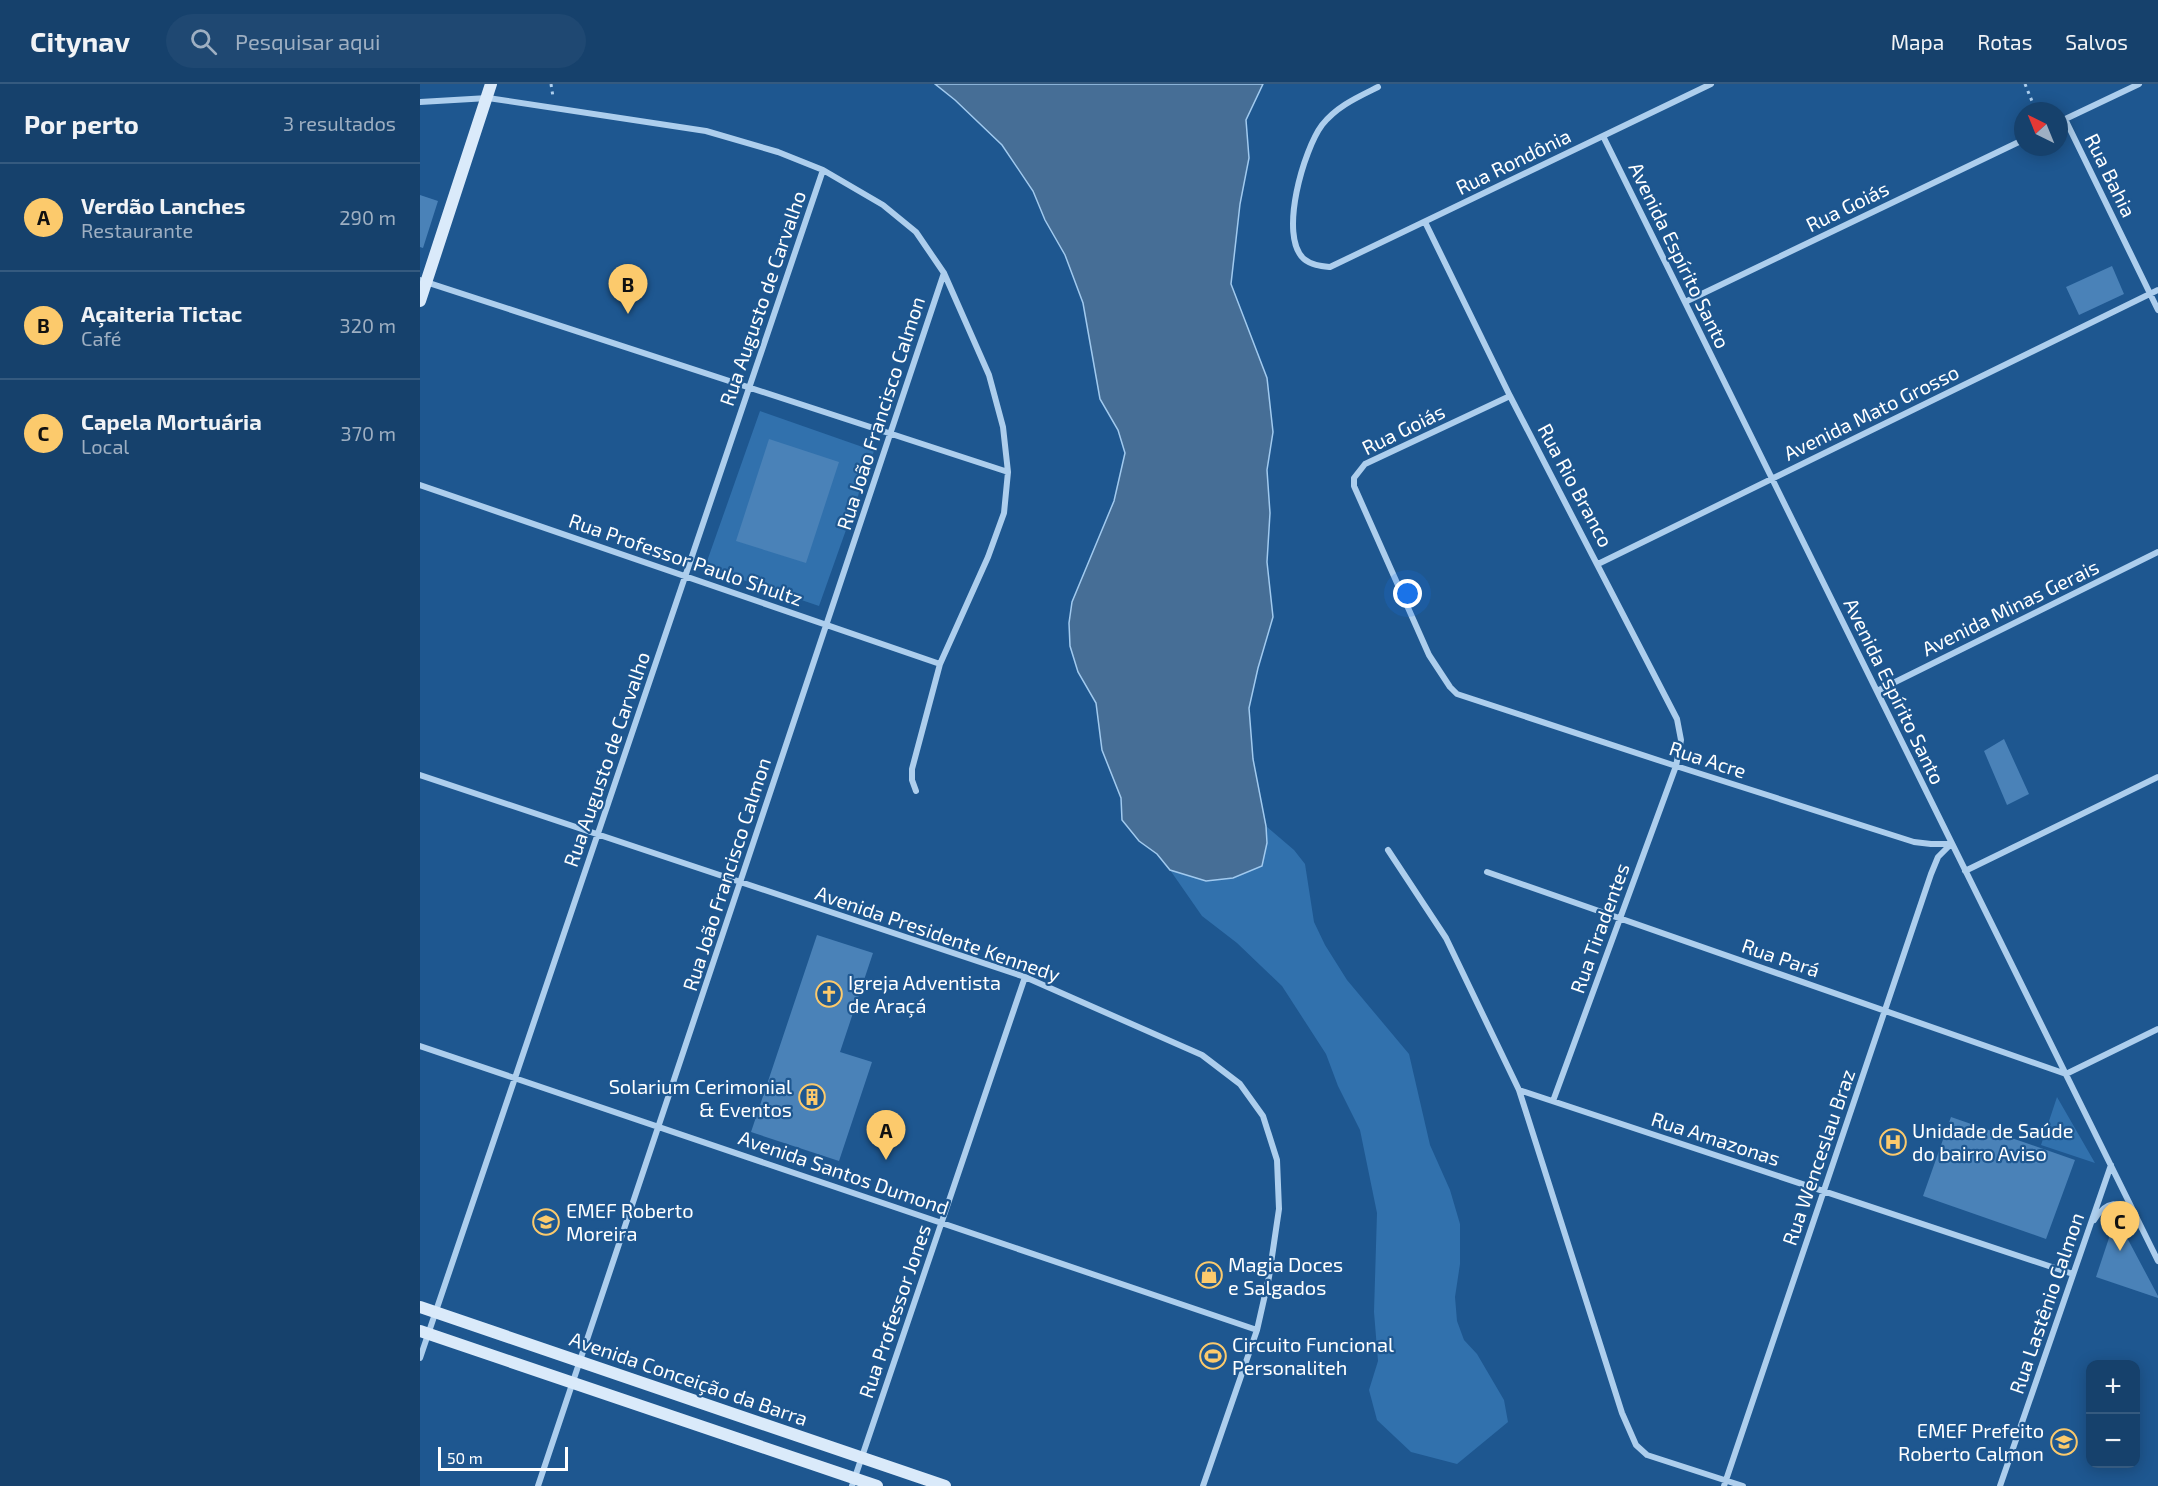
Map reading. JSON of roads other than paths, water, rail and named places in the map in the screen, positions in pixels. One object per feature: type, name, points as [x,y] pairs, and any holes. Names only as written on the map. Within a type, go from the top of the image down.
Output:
[{"type":"street","points":[[420,302],[423,281],[491,84]]},
{"type":"street","name":"Rua Rondônia","points":[[1378,87],[1341,105],[1322,125],[1307,153],[1297,183],[1293,222],[1297,247],[1304,259],[1316,265],[1330,267],[1711,84]]},
{"type":"street","points":[[2068,118],[2139,84]]},
{"type":"street","points":[[420,102],[488,98],[706,131],[778,152],[822,170],[883,205],[916,232],[944,273],[989,375],[1003,427],[1008,472],[1004,513],[988,557],[940,664],[912,769],[912,780],[916,791]]},
{"type":"street","name":"Rua Bahia","points":[[2068,133],[2158,310]]},
{"type":"street","name":"Avenida Espírito Santo","points":[[1603,136],[2158,1261]]},
{"type":"street","name":"Rua Goiás","points":[[1685,302],[2014,144]]},
{"type":"street","name":"Rua Augusto de Carvalho","points":[[420,1358],[424,1332],[436,1312],[822,170]]},
{"type":"street","name":"Rua Rio Branco","points":[[1425,222],[1510,396],[1677,719],[1681,740],[1676,766]]},
{"type":"street","name":"Rua João Francisco Calmon","points":[[538,1486],[944,273]]},
{"type":"street","points":[[423,281],[1008,472]]},
{"type":"street","name":"Avenida Mato Grosso","points":[[1598,564],[2158,290]]},
{"type":"street","name":"Rua Goiás","points":[[1458,694],[1450,687],[1430,655],[1354,486],[1354,478],[1365,464],[1510,396]]},
{"type":"street","name":"Rua Professor Paulo Shultz","points":[[420,485],[940,664]]},
{"type":"street","name":"Avenida Minas Gerais","points":[[1877,691],[2158,552]]},
{"type":"street","name":"Rua Acre","points":[[1458,694],[1914,842],[1952,844]]},
{"type":"street","name":"Rua Tiradentes","points":[[1553,1101],[1676,766]]},
{"type":"street","name":"Avenida Presidente Kennedy","points":[[420,775],[1025,977],[1202,1055],[1240,1084],[1263,1116],[1278,1160],[1279,1209],[1269,1277],[1257,1330],[1203,1486]]},
{"type":"street","points":[[1965,871],[2158,777]]},
{"type":"street","name":"Rua Wenceslau Braz","points":[[1725,1483],[1931,874],[1938,857],[1952,844]]},
{"type":"street","points":[[1388,850],[1446,938],[1519,1090],[1622,1413],[1636,1445],[1647,1455],[1725,1483],[1743,1486]]},
{"type":"street","name":"Rua Pará","points":[[1486,872],[2066,1074]]},
{"type":"street","name":"Rua Professor Jones","points":[[853,1482],[1025,977]]},
{"type":"street","points":[[2066,1074],[2158,1029]]},
{"type":"street","name":"Avenida Santos Dumond","points":[[420,1046],[1257,1330]]},
{"type":"street","name":"Rua Amazonas","points":[[1519,1090],[2073,1274]]},
{"type":"street","name":"Rua Lastênio Calmon","points":[[2000,1486],[2111,1165]]},
{"type":"street","points":[[2089,1228],[2106,1206],[2114,1204],[2121,1205],[2137,1218]]},
{"type":"street","name":"Avenida Conceição da Barra","points":[[420,1307],[945,1486]]},
{"type":"street","points":[[424,1332],[853,1482],[877,1486]]},
{"type":"place","name":"Açaiteria Tictac","points":[[628,314]]},
{"type":"place","name":"Igreja Adventista de Araçá","points":[[829,994]]},
{"type":"place","name":"Solarium Cerimonial & Eventos","points":[[812,1097]]},
{"type":"place","name":"Unidade de Saúde do bairro Aviso","points":[[1893,1142]]},
{"type":"place","name":"Verdão Lanches","points":[[886,1160]]},
{"type":"place","name":"EMEF Roberto Moreira","points":[[546,1222]]},
{"type":"place","name":"Capela Mortuária","points":[[2120,1251]]},
{"type":"place","name":"Magia Doces e Salgados","points":[[1209,1275]]},
{"type":"place","name":"Circuito Funcional Personaliteh","points":[[1213,1356]]},
{"type":"place","name":"EMEF Prefeito Roberto Calmon","points":[[2064,1442]]}]
